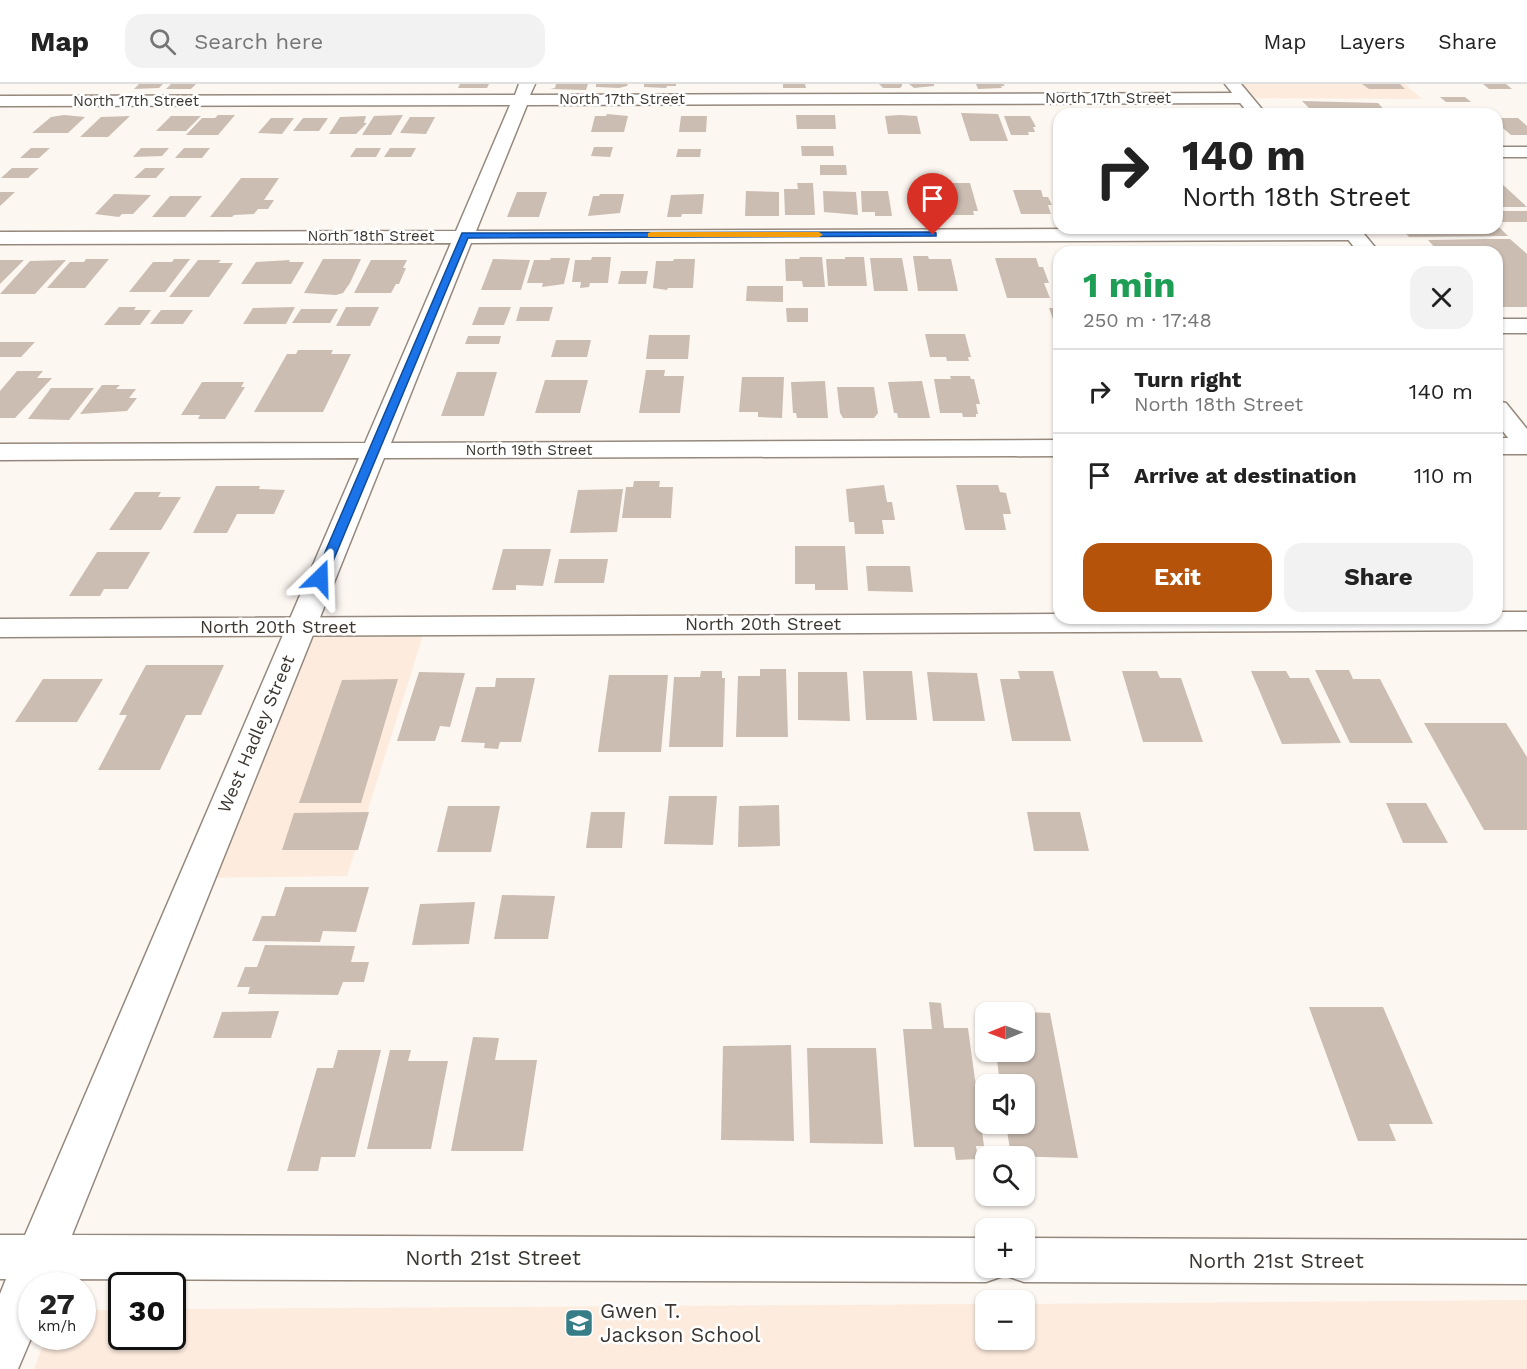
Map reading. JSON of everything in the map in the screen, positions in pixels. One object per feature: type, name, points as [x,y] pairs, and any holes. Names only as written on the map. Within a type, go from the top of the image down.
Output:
[{"type":"street","points":[[1233,84],[1253,108]]},
{"type":"street","name":"North 17th Street","points":[[0,101],[523,92],[1244,98]]},
{"type":"street","name":"West Hadley Street","points":[[0,1352],[20,1257],[301,626],[523,92]]},
{"type":"street","points":[[1503,152],[1527,152]]},
{"type":"street","name":"North 18th Street","points":[[0,238],[1053,232]]},
{"type":"street","points":[[1354,234],[1364,246]]},
{"type":"street","points":[[1503,326],[1527,326]]},
{"type":"street","points":[[1503,416],[1527,446]]},
{"type":"street","points":[[1503,446],[1527,446]]},
{"type":"street","name":"North 19th Street","points":[[0,452],[1053,448]]},
{"type":"street","name":"North 20th Street","points":[[1503,621],[1527,621]]},
{"type":"street","name":"North 20th Street","points":[[0,628],[1053,623]]},
{"type":"street","name":"North 21st Street","points":[[20,1257],[975,1260]]},
{"type":"street","name":"North 21st Street","points":[[1035,1260],[1527,1262]]},
{"type":"shaded area","points":[[1233,84],[1405,84],[1422,99],[1244,98]]},
{"type":"shaded area","points":[[301,626],[426,626],[347,876],[196,878]]},
{"type":"shaded area","name":"Gwen T. Jackson School","points":[[1527,1300],[1527,1369],[34,1369],[41,1350],[96,1350],[96,1310],[108,1310],[108,1350],[186,1350],[186,1309],[975,1304],[975,1350],[1035,1350],[1035,1304]]},
{"type":"building","points":[[139,84],[163,84],[159,88],[134,89]]},
{"type":"building","points":[[171,84],[196,84],[191,89],[166,89]]},
{"type":"building","points":[[460,84],[489,84],[487,88],[458,88]]},
{"type":"building","points":[[556,84],[588,84],[586,90],[550,89],[555,88]]},
{"type":"building","points":[[596,84],[628,84],[619,88],[596,87]]},
{"type":"building","points":[[644,84],[676,84],[676,86],[644,87]]},
{"type":"building","points":[[783,84],[805,84],[806,88],[783,88]]},
{"type":"building","points":[[879,84],[902,84],[902,86],[883,88]]},
{"type":"building","points":[[909,84],[934,84],[934,86],[914,88]]},
{"type":"building","points":[[976,84],[1003,84],[1005,86],[978,89]]},
{"type":"building","points":[[1362,84],[1400,84],[1405,89],[1369,89]]},
{"type":"building","points":[[1483,84],[1506,84],[1512,89],[1489,89]]},
{"type":"building","points":[[1440,97],[1465,97],[1471,102],[1446,102]]},
{"type":"building","points":[[1302,101],[1378,103],[1382,108],[1309,108]]},
{"type":"building","points":[[961,113],[998,114],[1008,141],[970,141]]},
{"type":"building","points":[[607,114],[628,116],[624,132],[591,132],[595,116],[606,116]]},
{"type":"building","points":[[64,115],[85,117],[68,133],[32,133],[51,117]]},
{"type":"building","points":[[218,115],[235,115],[218,135],[186,135],[202,118],[215,118]]},
{"type":"building","points":[[403,115],[391,135],[362,135],[374,116]]},
{"type":"building","points":[[796,115],[835,115],[836,129],[797,129]]},
{"type":"building","points":[[130,116],[108,137],[80,137],[101,117]]},
{"type":"building","points":[[171,116],[201,116],[186,131],[156,131]]},
{"type":"building","points":[[366,116],[364,123],[367,123],[356,134],[329,134],[340,117]]},
{"type":"building","points":[[681,116],[707,116],[706,132],[679,132]]},
{"type":"building","points":[[885,116],[917,116],[921,134],[888,134]]},
{"type":"building","points":[[1004,116],[1030,116],[1036,127],[1033,127],[1035,132],[1028,132],[1029,135],[1011,135]]},
{"type":"building","points":[[410,117],[435,117],[426,134],[400,133]]},
{"type":"building","points":[[271,118],[294,118],[282,134],[258,133]]},
{"type":"building","points":[[303,118],[328,118],[319,131],[293,131]]},
{"type":"building","points":[[1503,118],[1518,118],[1527,126],[1527,135],[1511,135],[1503,128]]},
{"type":"building","points":[[801,146],[833,146],[834,156],[802,156]]},
{"type":"building","points":[[594,147],[613,147],[610,157],[591,156]]},
{"type":"building","points":[[31,148],[50,148],[39,158],[20,158]]},
{"type":"building","points":[[141,148],[169,148],[162,156],[133,157]]},
{"type":"building","points":[[184,148],[210,148],[202,158],[175,158]]},
{"type":"building","points":[[356,148],[381,148],[376,157],[350,157]]},
{"type":"building","points":[[390,148],[416,148],[411,157],[384,157]]},
{"type":"building","points":[[678,149],[701,149],[700,157],[676,157]]},
{"type":"building","points":[[820,165],[846,165],[847,175],[820,175]]},
{"type":"building","points":[[12,168],[39,168],[28,178],[1,178]]},
{"type":"building","points":[[145,168],[165,168],[156,178],[134,178]]},
{"type":"building","points":[[241,178],[279,178],[264,200],[274,200],[268,209],[258,209],[254,214],[210,217]]},
{"type":"building","points":[[797,183],[813,183],[815,215],[785,215],[784,189],[798,189]]},
{"type":"building","points":[[935,183],[970,183],[978,211],[973,211],[974,215],[943,215]]},
{"type":"building","points":[[1503,185],[1527,207],[1503,207]]},
{"type":"building","points":[[1013,190],[1041,190],[1043,197],[1048,197],[1052,205],[1048,205],[1051,214],[1021,214]]},
{"type":"building","points":[[746,191],[779,192],[779,216],[745,216]]},
{"type":"building","points":[[823,191],[856,192],[858,215],[824,212]]},
{"type":"building","points":[[861,191],[888,191],[892,216],[875,216],[875,212],[862,212]]},
{"type":"building","points":[[0,192],[15,192],[0,206]]},
{"type":"building","points":[[517,192],[547,192],[539,217],[507,217]]},
{"type":"building","points":[[114,194],[151,195],[133,214],[122,214],[119,217],[95,214]]},
{"type":"building","points":[[624,194],[620,213],[588,216],[593,196]]},
{"type":"building","points":[[704,194],[702,214],[667,217],[671,195]]},
{"type":"building","points":[[170,196],[202,196],[185,217],[152,217]]},
{"type":"building","points":[[1503,211],[1527,211],[1527,222],[1503,222]]},
{"type":"building","points":[[1503,231],[1508,236],[1409,237],[1406,234],[1503,234]]},
{"type":"building","points":[[1510,239],[1527,254],[1527,307],[1503,307],[1503,246],[1434,246],[1428,240]]},
{"type":"building","points":[[913,256],[951,259],[958,291],[918,291]]},
{"type":"building","points":[[592,257],[611,257],[608,283],[590,283],[589,287],[580,288],[581,282],[572,282],[575,260],[591,260]]},
{"type":"building","points":[[800,257],[822,257],[825,287],[803,287],[802,281],[786,281],[785,259],[799,259]]},
{"type":"building","points":[[845,257],[864,257],[867,286],[828,286],[826,259],[845,259]]},
{"type":"building","points":[[551,258],[570,258],[564,284],[542,287],[543,283],[527,283],[534,260],[550,260]]},
{"type":"building","points":[[870,258],[902,258],[908,291],[874,291]]},
{"type":"building","points":[[995,258],[1036,258],[1039,267],[1043,267],[1049,283],[1044,283],[1050,298],[1007,298]]},
{"type":"building","points":[[86,259],[109,259],[85,288],[47,288],[70,262],[84,262]]},
{"type":"building","points":[[174,259],[190,259],[165,292],[129,292],[153,262],[172,262]]},
{"type":"building","points":[[323,259],[361,259],[343,293],[336,295],[304,293]]},
{"type":"building","points":[[493,259],[530,260],[521,290],[481,290]]},
{"type":"building","points":[[674,259],[695,259],[693,288],[668,288],[667,290],[653,288],[656,261],[673,261]]},
{"type":"building","points":[[0,260],[24,260],[0,284]]},
{"type":"building","points":[[66,260],[35,294],[0,294],[30,261]]},
{"type":"building","points":[[198,260],[221,260],[218,263],[233,263],[209,297],[169,297]]},
{"type":"building","points":[[290,260],[289,262],[304,262],[291,284],[241,284],[256,262]]},
{"type":"building","points":[[371,260],[407,260],[399,284],[396,284],[391,293],[354,293]]},
{"type":"building","points":[[621,271],[648,271],[646,284],[618,284]]},
{"type":"building","points":[[747,286],[783,286],[783,302],[746,301]]},
{"type":"building","points":[[119,307],[151,310],[140,325],[104,325]]},
{"type":"building","points":[[295,307],[286,324],[243,324],[253,308]]},
{"type":"building","points":[[346,307],[379,307],[370,326],[336,326]]},
{"type":"building","points":[[479,307],[511,307],[504,325],[472,325]]},
{"type":"building","points":[[520,307],[553,307],[549,321],[516,321]]},
{"type":"building","points":[[786,308],[808,308],[808,322],[787,322]]},
{"type":"building","points":[[301,309],[338,309],[330,323],[292,323]]},
{"type":"building","points":[[161,310],[193,310],[183,324],[150,324]]},
{"type":"building","points":[[925,334],[965,334],[971,357],[968,357],[969,361],[947,361],[946,357],[930,357]]},
{"type":"building","points":[[649,335],[690,335],[688,359],[646,359]]},
{"type":"building","points":[[468,336],[501,336],[499,344],[465,344]]},
{"type":"building","points":[[556,340],[591,340],[587,357],[551,357]]},
{"type":"building","points":[[0,342],[35,342],[21,357],[0,357]]},
{"type":"building","points":[[298,350],[333,350],[331,354],[351,354],[323,412],[254,412],[287,354],[296,354]]},
{"type":"building","points":[[646,370],[665,370],[664,376],[684,376],[680,413],[639,413]]},
{"type":"building","points":[[17,371],[43,371],[37,378],[52,378],[15,418],[0,418],[0,391]]},
{"type":"building","points":[[457,372],[497,372],[484,416],[441,416]]},
{"type":"building","points":[[950,376],[970,376],[974,379],[980,404],[976,404],[978,414],[976,417],[963,417],[962,413],[940,413],[934,379],[951,379]]},
{"type":"building","points":[[742,377],[784,377],[782,418],[758,417],[758,412],[739,412]]},
{"type":"building","points":[[545,380],[588,380],[580,413],[535,413]]},
{"type":"building","points":[[825,381],[828,418],[797,418],[796,413],[793,413],[791,382]]},
{"type":"building","points":[[922,381],[930,418],[898,418],[897,413],[894,413],[888,382]]},
{"type":"building","points":[[202,382],[244,382],[241,387],[245,387],[225,419],[198,419],[200,415],[181,415]]},
{"type":"building","points":[[102,385],[120,385],[116,389],[136,389],[129,398],[137,398],[127,411],[80,414]]},
{"type":"building","points":[[837,387],[874,387],[878,413],[874,418],[843,418],[840,413]]},
{"type":"building","points":[[51,388],[94,388],[69,420],[28,419]]},
{"type":"building","points":[[634,481],[660,481],[659,487],[673,487],[671,518],[622,518],[626,487],[633,487]]},
{"type":"building","points":[[884,485],[887,502],[892,502],[895,520],[882,520],[884,534],[855,534],[854,522],[849,522],[846,489]]},
{"type":"building","points":[[956,485],[998,485],[1000,492],[1006,493],[1011,514],[1003,514],[1006,530],[965,530]]},
{"type":"building","points":[[216,486],[260,486],[259,489],[285,490],[274,514],[237,514],[227,533],[193,533]]},
{"type":"building","points":[[623,489],[617,532],[570,533],[578,490]]},
{"type":"building","points":[[135,492],[161,492],[158,497],[181,497],[161,530],[109,530]]},
{"type":"building","points":[[795,546],[845,546],[848,590],[815,590],[815,584],[795,584]]},
{"type":"building","points":[[503,549],[551,549],[543,586],[516,585],[516,590],[492,590]]},
{"type":"building","points":[[97,552],[150,552],[128,589],[104,589],[100,596],[69,596]]},
{"type":"building","points":[[559,559],[608,559],[604,583],[554,583]]},
{"type":"building","points":[[866,566],[910,566],[913,592],[868,591]]},
{"type":"building","points":[[146,665],[224,665],[201,715],[186,715],[160,770],[98,770],[127,715],[119,715]]},
{"type":"building","points":[[760,669],[786,669],[788,737],[736,737],[738,676],[760,676]]},
{"type":"building","points":[[1315,670],[1349,670],[1353,679],[1380,679],[1413,743],[1350,743]]},
{"type":"building","points":[[701,671],[722,671],[722,678],[725,678],[723,747],[669,747],[674,677],[700,677]]},
{"type":"building","points":[[863,671],[912,671],[917,720],[866,720]]},
{"type":"building","points":[[1018,671],[1053,671],[1071,741],[1012,741],[1000,679],[1020,679]]},
{"type":"building","points":[[1122,671],[1157,671],[1160,678],[1181,678],[1203,742],[1143,742]]},
{"type":"building","points":[[1251,671],[1286,671],[1290,678],[1309,678],[1341,743],[1282,744]]},
{"type":"building","points":[[419,672],[465,673],[450,727],[440,726],[435,741],[397,741]]},
{"type":"building","points":[[798,672],[847,672],[850,721],[798,720]]},
{"type":"building","points":[[927,672],[977,673],[985,721],[933,721]]},
{"type":"building","points":[[609,675],[668,675],[661,752],[598,752]]},
{"type":"building","points":[[496,678],[535,678],[521,742],[500,742],[498,749],[484,748],[485,743],[461,742],[476,687],[495,687]]},
{"type":"building","points":[[43,679],[103,679],[77,722],[15,722]]},
{"type":"building","points":[[398,679],[361,803],[299,803],[342,680]]},
{"type":"building","points":[[1424,723],[1506,723],[1527,757],[1527,830],[1484,830]]},
{"type":"building","points":[[669,796],[717,796],[713,845],[664,844]]},
{"type":"building","points":[[1386,803],[1426,803],[1448,843],[1403,843]]},
{"type":"building","points":[[779,805],[780,846],[738,847],[739,806]]},
{"type":"building","points":[[448,806],[500,806],[491,852],[437,852]]},
{"type":"building","points":[[369,812],[358,850],[282,850],[294,813]]},
{"type":"building","points":[[591,812],[625,812],[622,848],[586,848]]},
{"type":"building","points":[[1027,812],[1080,812],[1089,851],[1034,851]]},
{"type":"building","points":[[285,887],[369,887],[356,932],[323,931],[320,942],[252,941],[262,916],[275,916]]},
{"type":"building","points":[[502,895],[555,896],[548,939],[494,939]]},
{"type":"building","points":[[475,902],[469,944],[412,945],[420,904]]},
{"type":"building","points":[[265,945],[355,946],[351,962],[369,962],[364,982],[343,982],[338,995],[248,994],[250,987],[237,987],[245,967],[257,967]]},
{"type":"building","points":[[929,1002],[941,1003],[944,1028],[968,1028],[975,1080],[975,1134],[982,1134],[984,1146],[975,1146],[975,1159],[956,1160],[954,1147],[914,1147],[903,1029],[932,1029]]},
{"type":"building","points":[[1309,1007],[1383,1007],[1433,1124],[1389,1124],[1396,1141],[1358,1141]]},
{"type":"building","points":[[279,1011],[271,1038],[213,1038],[222,1012]]},
{"type":"building","points":[[1035,1012],[1050,1013],[1078,1158],[1035,1157],[1035,1146],[1009,1146],[1008,1134],[1035,1134],[1035,1074],[999,1074],[997,1062],[1035,1062]]},
{"type":"building","points":[[473,1037],[499,1038],[495,1060],[537,1060],[523,1151],[451,1151]]},
{"type":"building","points":[[791,1045],[794,1141],[721,1140],[723,1046]]},
{"type":"building","points":[[807,1048],[876,1048],[883,1144],[810,1143]]},
{"type":"building","points":[[338,1050],[381,1050],[355,1157],[321,1157],[318,1171],[287,1171],[317,1068],[333,1068]]},
{"type":"building","points":[[390,1050],[411,1050],[408,1061],[448,1061],[431,1149],[367,1149]]},
{"type":"slow traffic","points":[[651,235],[819,235]]},
{"type":"place","name":"Gwen T. Jackson School","points":[[579,1323]]},
{"type":"route","points":[[320,578],[465,235],[933,235]]}]
